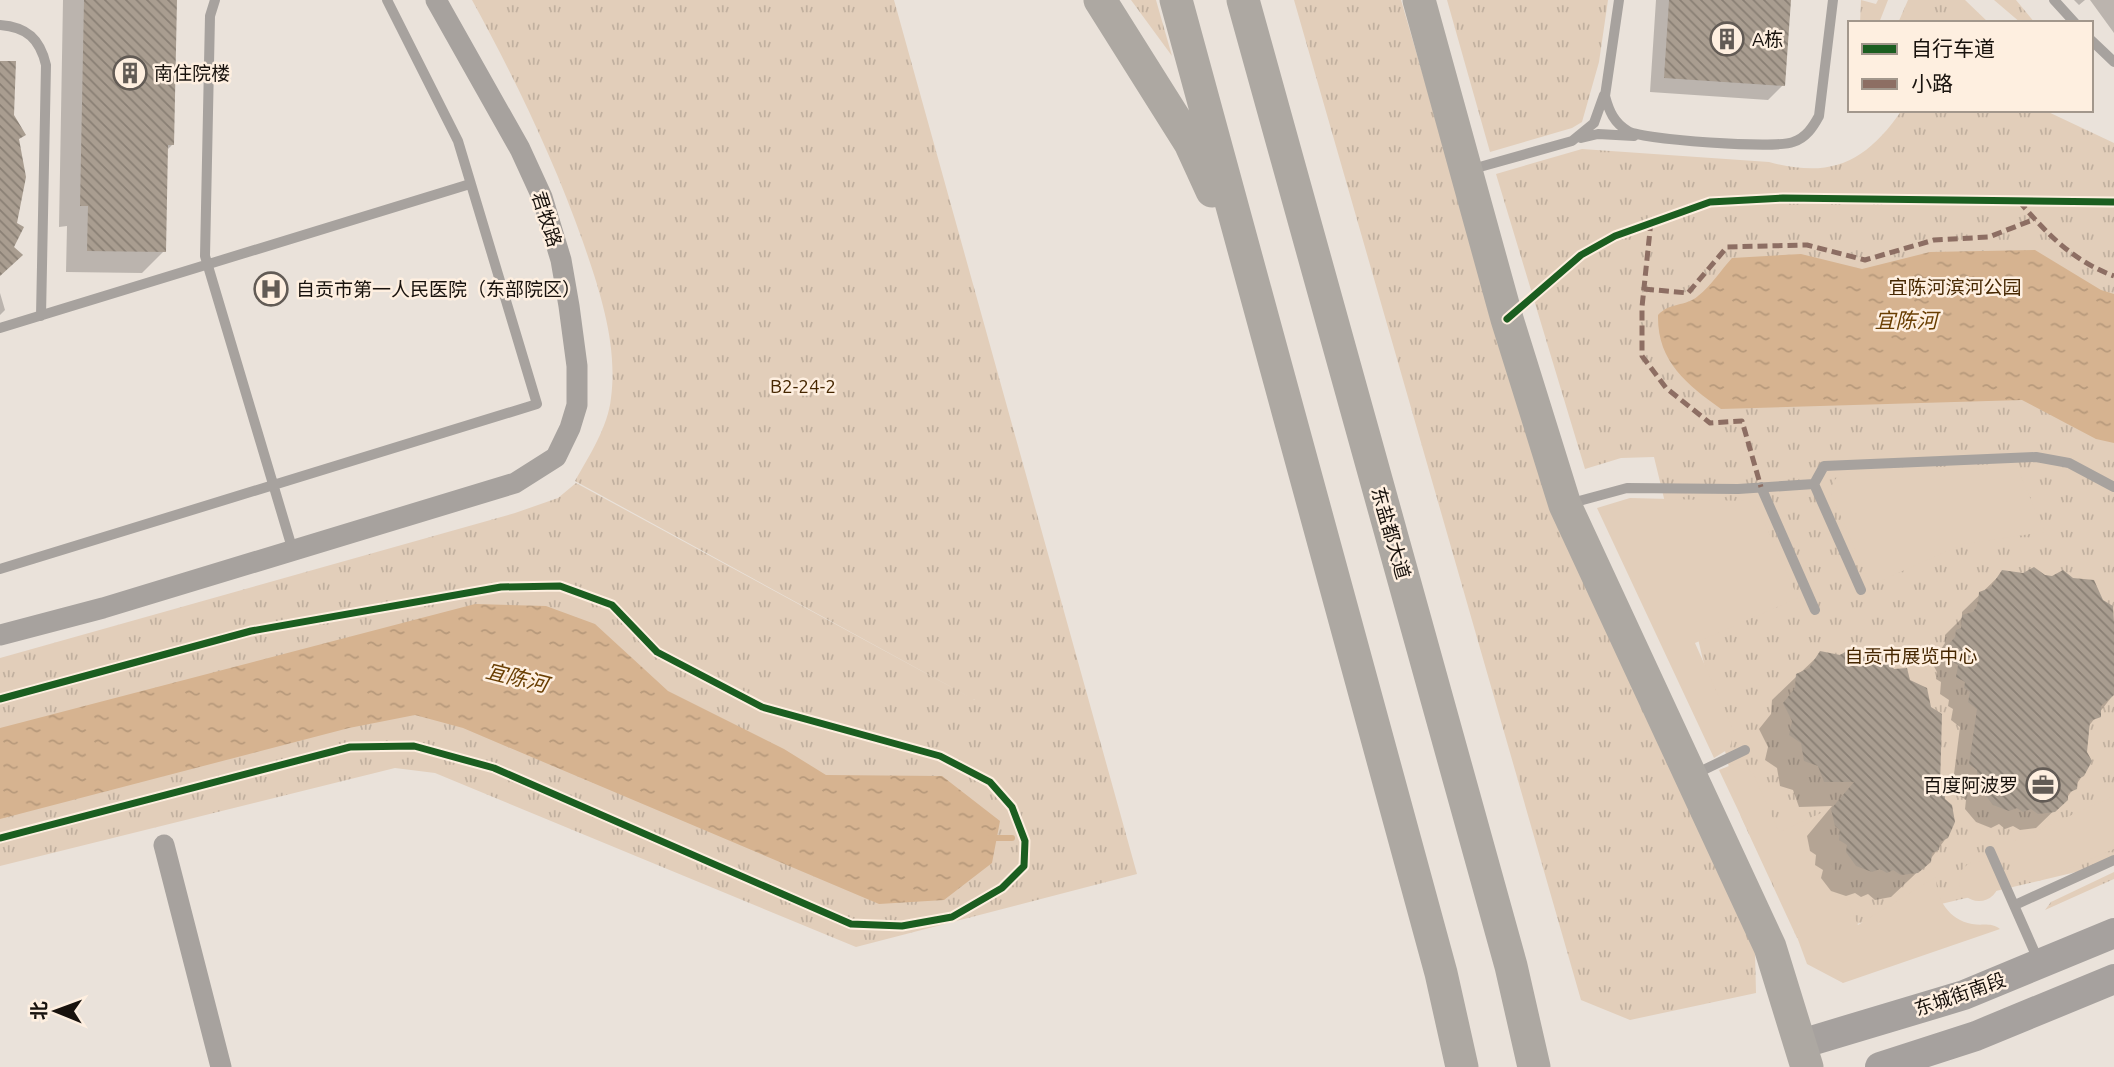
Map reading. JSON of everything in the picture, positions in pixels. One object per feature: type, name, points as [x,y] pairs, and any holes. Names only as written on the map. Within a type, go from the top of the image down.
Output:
[{"type":"highway","points":[[1100,0],[1190,143],[1252,277]]},
{"type":"highway","points":[[1176,0],[1441,973],[1462,1067]]},
{"type":"highway","name":"东盐都大道","points":[[1242,0],[1503,939],[1534,1067]]},
{"type":"highway","points":[[1419,0],[1535,414],[1565,505],[1770,947],[1804,1056]]},
{"type":"main road","name":"东城街南段","points":[[1804,1056],[2040,965],[2114,933]]},
{"type":"main road","points":[[1880,1067],[1976,1036],[2114,979]]},
{"type":"street","name":"君牧路","points":[[293,551],[515,483],[556,457],[577,405],[577,366],[561,260],[542,197],[520,149],[436,0]]},
{"type":"street","points":[[0,635],[293,551]]},
{"type":"street","points":[[164,845],[220,1067]]},
{"type":"lane","points":[[215,0],[209,16],[205,256],[293,551]]},
{"type":"lane","points":[[0,569],[537,404],[457,141],[387,0]]},
{"type":"lane","points":[[1619,0],[1605,96],[1615,119],[1626,130],[1644,137]]},
{"type":"lane","points":[[1466,171],[1598,134],[1775,145],[1791,143],[1804,136],[1815,123],[1821,109],[1833,0]]},
{"type":"lane","points":[[2054,0],[2073,21]]},
{"type":"lane","points":[[0,25],[28,32],[37,40],[46,65],[41,316]]},
{"type":"lane","points":[[2093,42],[2114,62]]},
{"type":"lane","points":[[1572,141],[1594,122],[1606,85]]},
{"type":"lane","points":[[0,328],[470,184]]},
{"type":"lane","points":[[1814,484],[1824,467],[2036,457],[2069,463],[2114,487]]},
{"type":"lane","points":[[1565,505],[1626,488],[1814,484]]},
{"type":"lane","points":[[1814,484],[1861,590]]},
{"type":"lane","points":[[1761,487],[1815,610]]},
{"type":"lane","points":[[1691,776],[1745,750]]},
{"type":"lane","points":[[1990,851],[2040,965]]},
{"type":"lane","points":[[2015,905],[2114,860]]},
{"type":"green space","name":"B2-24-2","points":[[472,0],[894,0],[1137,874],[856,947],[435,773],[395,768],[0,866],[0,658],[515,513],[558,498],[576,483],[975,700],[575,481],[597,441],[609,409],[613,378],[606,318],[589,261],[559,179],[518,89]]},
{"type":"green space","points":[[1131,0],[1156,0],[1172,56]]},
{"type":"green space","points":[[1294,0],[1401,0],[1525,424],[1755,952],[1756,993],[1630,1020],[1581,1000]]},
{"type":"green space","points":[[1447,0],[1608,0],[1599,62],[1582,122],[1572,128],[1490,152]]},
{"type":"green space","points":[[1861,0],[1876,4],[1878,0],[1888,0],[1880,21],[1860,21]]},
{"type":"green space","points":[[1908,0],[1965,0],[1987,21],[1899,21]]},
{"type":"green space","points":[[1994,0],[2016,0],[2033,21],[2019,21]]},
{"type":"green space","points":[[1901,112],[2048,112],[2114,143],[2114,863],[1797,938],[1741,817],[1654,457],[1621,458],[1585,469],[1496,174],[1582,149],[1769,162],[1791,167],[1829,167],[1861,154],[1889,128]]},
{"type":"green space","points":[[2015,463],[2045,532],[1963,544],[1871,585],[1832,496],[1833,484],[1837,478],[1848,472]]},
{"type":"green space","points":[[1630,498],[1748,501],[1758,508],[1798,598],[1695,643],[1734,731],[1730,748],[1714,758],[1597,508]]},
{"type":"green space","points":[[1734,764],[1745,766],[1753,773],[1779,832],[1830,809],[1832,814],[1818,833],[1858,925],[1936,877],[1941,900],[1957,918],[1964,922],[2000,929],[1843,983],[1807,964],[1793,926],[1719,770]]},
{"type":"green space","points":[[2114,796],[2114,849],[2039,881],[2025,875],[2009,843]]},
{"type":"green space","points":[[1979,861],[1987,862],[1993,867],[1998,873],[1998,889],[1993,895],[1987,900],[1979,901],[1971,900],[1965,895],[1960,889],[1959,881],[1960,873],[1965,867],[1971,862]]},
{"type":"green space","points":[[2114,872],[2114,879],[2045,910],[2051,902]]},
{"type":"water","points":[[2035,250],[2101,290],[2114,294],[2114,443],[2096,439],[2022,400],[1721,409],[1685,380],[1662,346],[1658,315],[1667,308],[1698,296],[1732,258],[1801,254],[1862,269],[1930,252]]},
{"type":"water","points":[[475,604],[546,606],[595,624],[668,691],[784,749],[826,775],[942,776],[1000,821],[992,863],[944,900],[879,904],[463,728],[415,715],[349,728],[0,819],[0,728]]},
{"type":"building","name":"南住院楼","points":[[84,0],[177,0],[174,145],[168,145],[166,252],[87,251],[88,206],[80,206]]},
{"type":"building","name":"A栋","points":[[1669,0],[1791,0],[1785,86],[1664,78]]},
{"type":"building","points":[[0,61],[16,61],[14,115],[26,135],[19,139],[26,177],[17,223],[24,227],[14,247],[23,255],[0,276]]},
{"type":"building","points":[[2034,567],[2045,575],[2052,576],[2063,570],[2073,578],[2094,580],[2103,600],[2113,606],[2114,622],[2114,695],[2101,706],[2101,717],[2090,721],[2087,752],[2092,761],[2084,776],[2078,779],[2077,789],[2068,793],[2068,800],[2055,812],[2038,814],[2031,809],[2023,812],[2017,808],[2009,811],[1993,805],[1982,791],[1977,770],[1969,764],[1977,709],[1968,702],[1970,692],[1964,688],[1965,682],[1956,677],[1958,665],[1952,661],[1954,654],[1948,645],[1955,637],[1956,630],[1961,628],[1962,615],[1973,612],[1978,604],[1979,592],[1990,588],[2002,570],[2023,573]]},
{"type":"building","points":[[1852,648],[1863,657],[1882,654],[1894,669],[1907,668],[1910,680],[1927,688],[1931,707],[1942,714],[1940,788],[1945,792],[1945,799],[1952,805],[1955,822],[1948,838],[1940,842],[1939,850],[1932,853],[1931,862],[1918,873],[1901,875],[1893,870],[1887,873],[1880,869],[1872,872],[1856,866],[1846,852],[1847,845],[1839,840],[1840,830],[1835,826],[1831,809],[1854,782],[1824,782],[1818,766],[1804,761],[1801,743],[1789,735],[1792,721],[1783,703],[1795,688],[1796,674],[1809,668],[1820,651],[1840,655]]},
{"type":"waterway","name":"宜陈河","points":[[990,838],[1012,838]]},
{"type":"marked path","points":[[2019,201],[2040,225],[2073,254],[2114,276]]},
{"type":"marked path","points":[[1644,289],[1688,293],[1727,247],[1807,245],[1865,260],[1934,240],[1989,237],[2035,219]]},
{"type":"marked path","points":[[1651,221],[1642,307],[1642,356],[1666,388],[1710,423],[1742,421],[1761,487]]},
{"type":"cycle path","points":[[1507,319],[1581,255],[1615,236],[1710,202],[1783,198],[2114,202]]},
{"type":"cycle path","points":[[0,699],[251,631],[501,587],[560,586],[612,605],[657,652],[762,707],[940,756],[990,782],[1012,807],[1025,841],[1024,866],[1002,888],[952,917],[902,926],[851,924],[494,768],[414,746],[350,747],[0,838]]},
{"type":"place","name":"A栋","points":[[1727,39]]},
{"type":"place","name":"南住院楼","points":[[130,73]]},
{"type":"place","name":"自贡市第一人民医院（东部院区）","points":[[271,289]]},
{"type":"place","name":"百度阿波罗","points":[[2043,785]]},
{"type":"park label","name":"宜陈河滨河公园","points":[[1955,287]]},
{"type":"park label","name":"自贡市展览中心","points":[[1911,656]]}]
